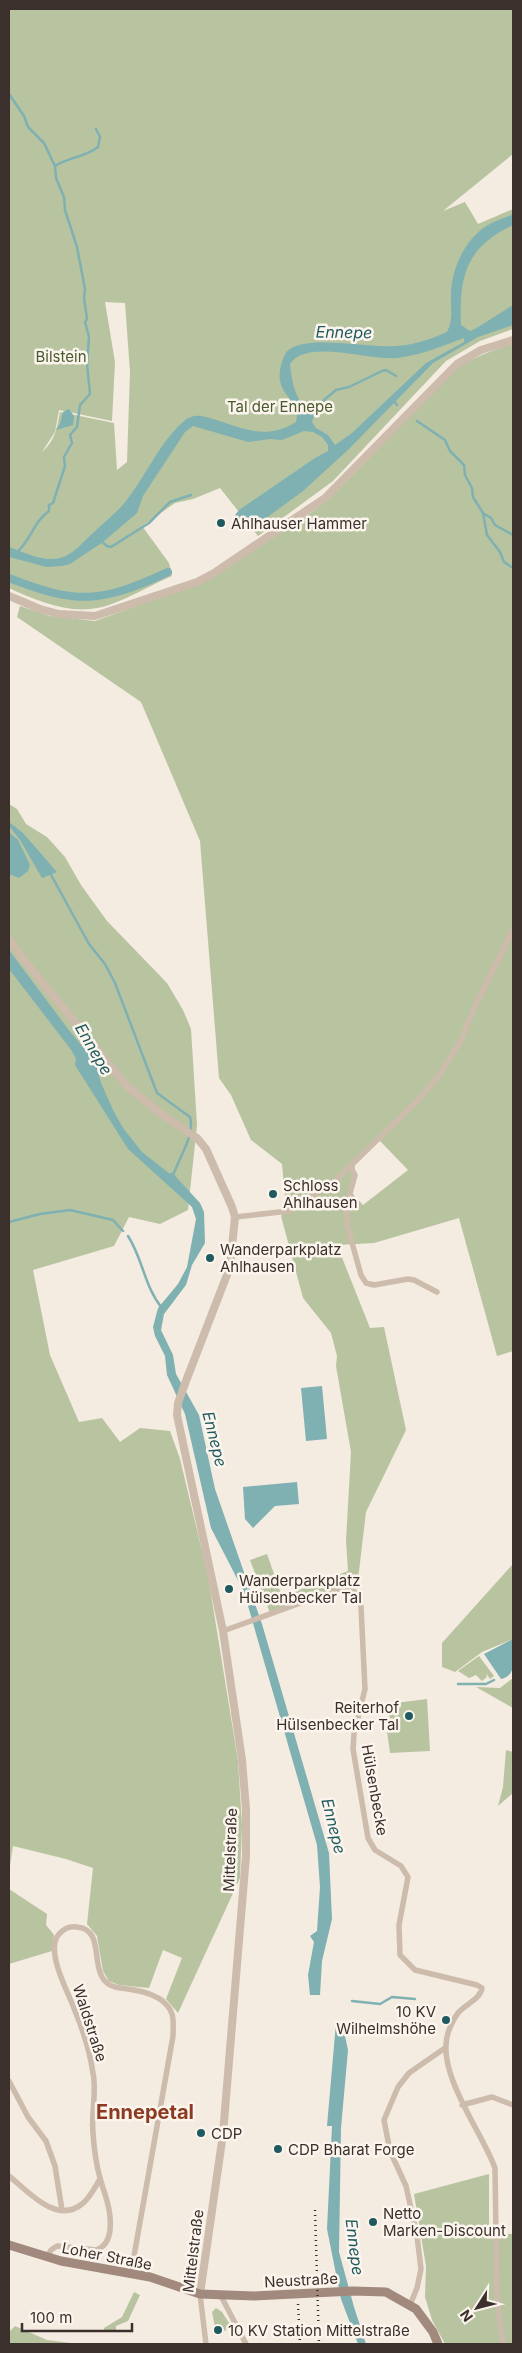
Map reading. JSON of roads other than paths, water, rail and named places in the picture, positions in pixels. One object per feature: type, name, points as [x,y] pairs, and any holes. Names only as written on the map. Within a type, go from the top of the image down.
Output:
[{"type":"main road","name":"Loher Straße","points":[[9,2245],[72,2263],[131,2273],[200,2294]]},
{"type":"main road","name":"Neustraße","points":[[200,2294],[221,2296],[353,2291],[386,2292],[410,2305],[423,2317],[438,2344]]},
{"type":"street","points":[[9,596],[40,609],[60,614],[95,616],[197,582],[214,573],[325,498],[456,364],[482,350],[513,340]]},
{"type":"street","points":[[9,939],[127,1086],[161,1114],[197,1138],[209,1155],[226,1192],[234,1217],[289,1211],[334,1182],[417,1101],[438,1077],[460,1042],[513,930]]},
{"type":"street","points":[[350,1166],[355,1175],[347,1204],[347,1225],[361,1276],[366,1282],[374,1285],[408,1279],[437,1292]]},
{"type":"street","name":"Mittelstraße","points":[[206,2344],[200,2294],[223,2134],[246,1856],[246,1809],[242,1760],[223,1631],[177,1415],[178,1403],[230,1267],[234,1217]]},
{"type":"street","name":"Hülsenbecke","points":[[223,1631],[340,1589],[351,1588],[358,1595],[361,1607],[365,1689],[354,1734],[353,1749],[368,1838],[375,1850],[401,1866],[408,1877],[399,1925],[400,1955],[415,1970],[477,1985],[482,1988],[482,1992],[457,2014],[449,2030],[445,2048]]},
{"type":"street","name":"Waldstraße","points":[[47,2257],[51,2250],[57,2246],[96,2250],[107,2242],[110,2214],[107,2195],[100,2179],[93,2133],[94,2073],[76,2013],[57,1966],[55,1945],[57,1936],[71,1927],[85,1928],[94,1938],[98,1965],[102,1976],[108,1984],[114,1987],[146,1992],[165,2004],[172,2014],[173,2036],[131,2273]]},
{"type":"street","points":[[410,2305],[417,2288],[421,2269],[417,2236],[406,2186],[390,2151],[384,2120],[398,2087],[409,2072],[445,2048],[462,2105],[495,2168],[497,2186],[497,2300],[503,2344]]},
{"type":"street","points":[[9,2081],[28,2116],[46,2141],[55,2166],[62,2210]]},
{"type":"street","points":[[462,2105],[492,2098],[513,2105]]},
{"type":"street","points":[[9,2176],[47,2207],[62,2210],[70,2210],[82,2204],[100,2179]]},
{"type":"street","points":[[221,2296],[246,2344]]},
{"type":"water","points":[[513,214],[513,225],[485,243],[475,253],[469,265],[464,278],[462,292],[461,325],[470,331],[513,305],[513,325],[478,337],[433,363],[349,449],[303,491],[261,522],[251,528],[243,528],[235,515],[239,510],[328,451],[328,445],[322,437],[313,432],[304,431],[282,440],[270,439],[248,442],[193,426],[185,432],[143,496],[137,513],[103,542],[70,564],[62,566],[47,567],[9,557],[9,547],[47,559],[60,558],[74,551],[122,505],[167,439],[190,417],[202,416],[260,432],[284,428],[296,422],[298,409],[280,382],[283,358],[290,349],[299,345],[325,342],[385,346],[402,345],[422,341],[447,332],[451,319],[451,288],[453,278],[465,247],[479,231],[491,223]],"holes":[[[464,338],[464,342],[426,363],[352,433],[335,445],[328,435],[316,428],[312,422],[316,411],[309,409],[300,400],[292,379],[290,364],[298,356],[310,353],[324,351],[397,358],[440,347]]]},
{"type":"water","points":[[69,409],[74,416],[73,425],[56,430],[60,424],[63,412]]},
{"type":"water","points":[[9,822],[23,833],[57,872],[42,878],[20,840],[9,826]]},
{"type":"water","points":[[9,832],[18,840],[30,865],[28,871],[19,878],[9,874]]},
{"type":"water","points":[[9,950],[96,1063],[101,1083],[123,1128],[142,1152],[170,1174],[172,1172],[200,1203],[204,1212],[205,1243],[192,1265],[186,1285],[164,1314],[161,1330],[173,1355],[176,1374],[199,1415],[215,1489],[262,1624],[329,1853],[332,1919],[322,1961],[320,1995],[310,1995],[308,1975],[314,1942],[310,1936],[317,1931],[320,1887],[317,1845],[244,1592],[211,1528],[185,1414],[167,1375],[165,1356],[155,1336],[153,1327],[158,1308],[178,1284],[187,1267],[196,1219],[192,1207],[128,1149],[75,1065],[76,1059],[72,1051],[9,969]]},
{"type":"water","points":[[322,1386],[327,1439],[306,1441],[301,1388]]},
{"type":"water","points":[[297,1482],[299,1504],[275,1506],[253,1528],[245,1519],[243,1487]]},
{"type":"water","points":[[513,1639],[513,1668],[507,1677],[501,1679],[484,1654]]},
{"type":"water","points":[[336,2023],[345,2036],[348,2050],[341,2128],[339,2252],[366,2344],[358,2344],[341,2299],[327,2229],[332,2126],[327,2126]]},
{"type":"waterway","points":[[9,94],[24,116],[28,127],[44,143],[55,166],[56,178],[64,197],[65,210],[77,247],[85,289],[84,298],[87,319],[85,322],[89,337],[87,364],[90,394],[80,405],[77,427],[70,435],[72,443],[64,457],[65,466],[53,503],[49,505],[49,511],[39,521],[16,553]]},
{"type":"waterway","points":[[55,166],[98,147],[100,137],[96,129]]},
{"type":"waterway","points":[[313,413],[336,390],[349,387],[386,370],[396,376]]},
{"type":"waterway","points":[[394,401],[397,405]]},
{"type":"waterway","points":[[417,421],[445,440],[450,451],[464,465],[465,475],[472,488],[473,497],[483,513],[487,535],[500,552],[504,562],[513,568]]},
{"type":"waterway","points":[[101,541],[111,547],[149,523],[170,502],[191,495]]},
{"type":"waterway","points":[[483,513],[491,518],[495,525],[513,535]]},
{"type":"waterway","points":[[9,578],[54,593],[89,597],[125,590],[168,572]]},
{"type":"waterway","points":[[50,873],[89,944],[105,964],[115,983],[157,1093],[190,1117],[191,1124],[188,1139],[173,1176]]},
{"type":"waterway","points":[[9,1222],[40,1214],[70,1210],[113,1220],[123,1231]]},
{"type":"waterway","points":[[128,1236],[151,1291],[162,1308]]},
{"type":"waterway","name":"Hülsenbecke","points":[[458,1684],[486,1684],[494,1680]]},
{"type":"waterway","points":[[352,2001],[380,2004],[392,1997],[415,1999]]},
{"type":"railway","points":[[315,2210],[319,2344]]},
{"type":"railway","points":[[298,2304],[300,2344]]},
{"type":"place","name":"Ahlhauser Hammer","points":[[221,523]]},
{"type":"place","name":"Schloss Ahlhausen","points":[[273,1194]]},
{"type":"place","name":"Wanderparkplatz Ahlhausen","points":[[210,1258]]},
{"type":"place","name":"Wanderparkplatz Hülsenbecker Tal","points":[[229,1589]]},
{"type":"place","name":"Reiterhof Hülsenbecker Tal","points":[[409,1716]]},
{"type":"place","name":"10 KV Wilhelmshöhe","points":[[446,2020]]},
{"type":"place","name":"CDP","points":[[201,2133]]},
{"type":"place","name":"CDP Bharat Forge","points":[[278,2149]]},
{"type":"place","name":"Netto Marken-Discount","points":[[373,2222]]},
{"type":"place","name":"10 KV Station Mittelstraße","points":[[218,2330]]},
{"type":"district","name":"Ennepetal","points":[[145,2112]]},
{"type":"water label","name":"Ennepe","points":[[344,332]]},
{"type":"water label","name":"Ennepe","points":[[94,1049]]},
{"type":"water label","name":"Ennepe","points":[[215,1439]]},
{"type":"water label","name":"Ennepe","points":[[334,1826]]},
{"type":"water label","name":"Ennepe","points":[[355,2247]]},
{"type":"park label","name":"Bilstein","points":[[61,356]]},
{"type":"park label","name":"Tal der Ennepe","points":[[280,406]]}]
